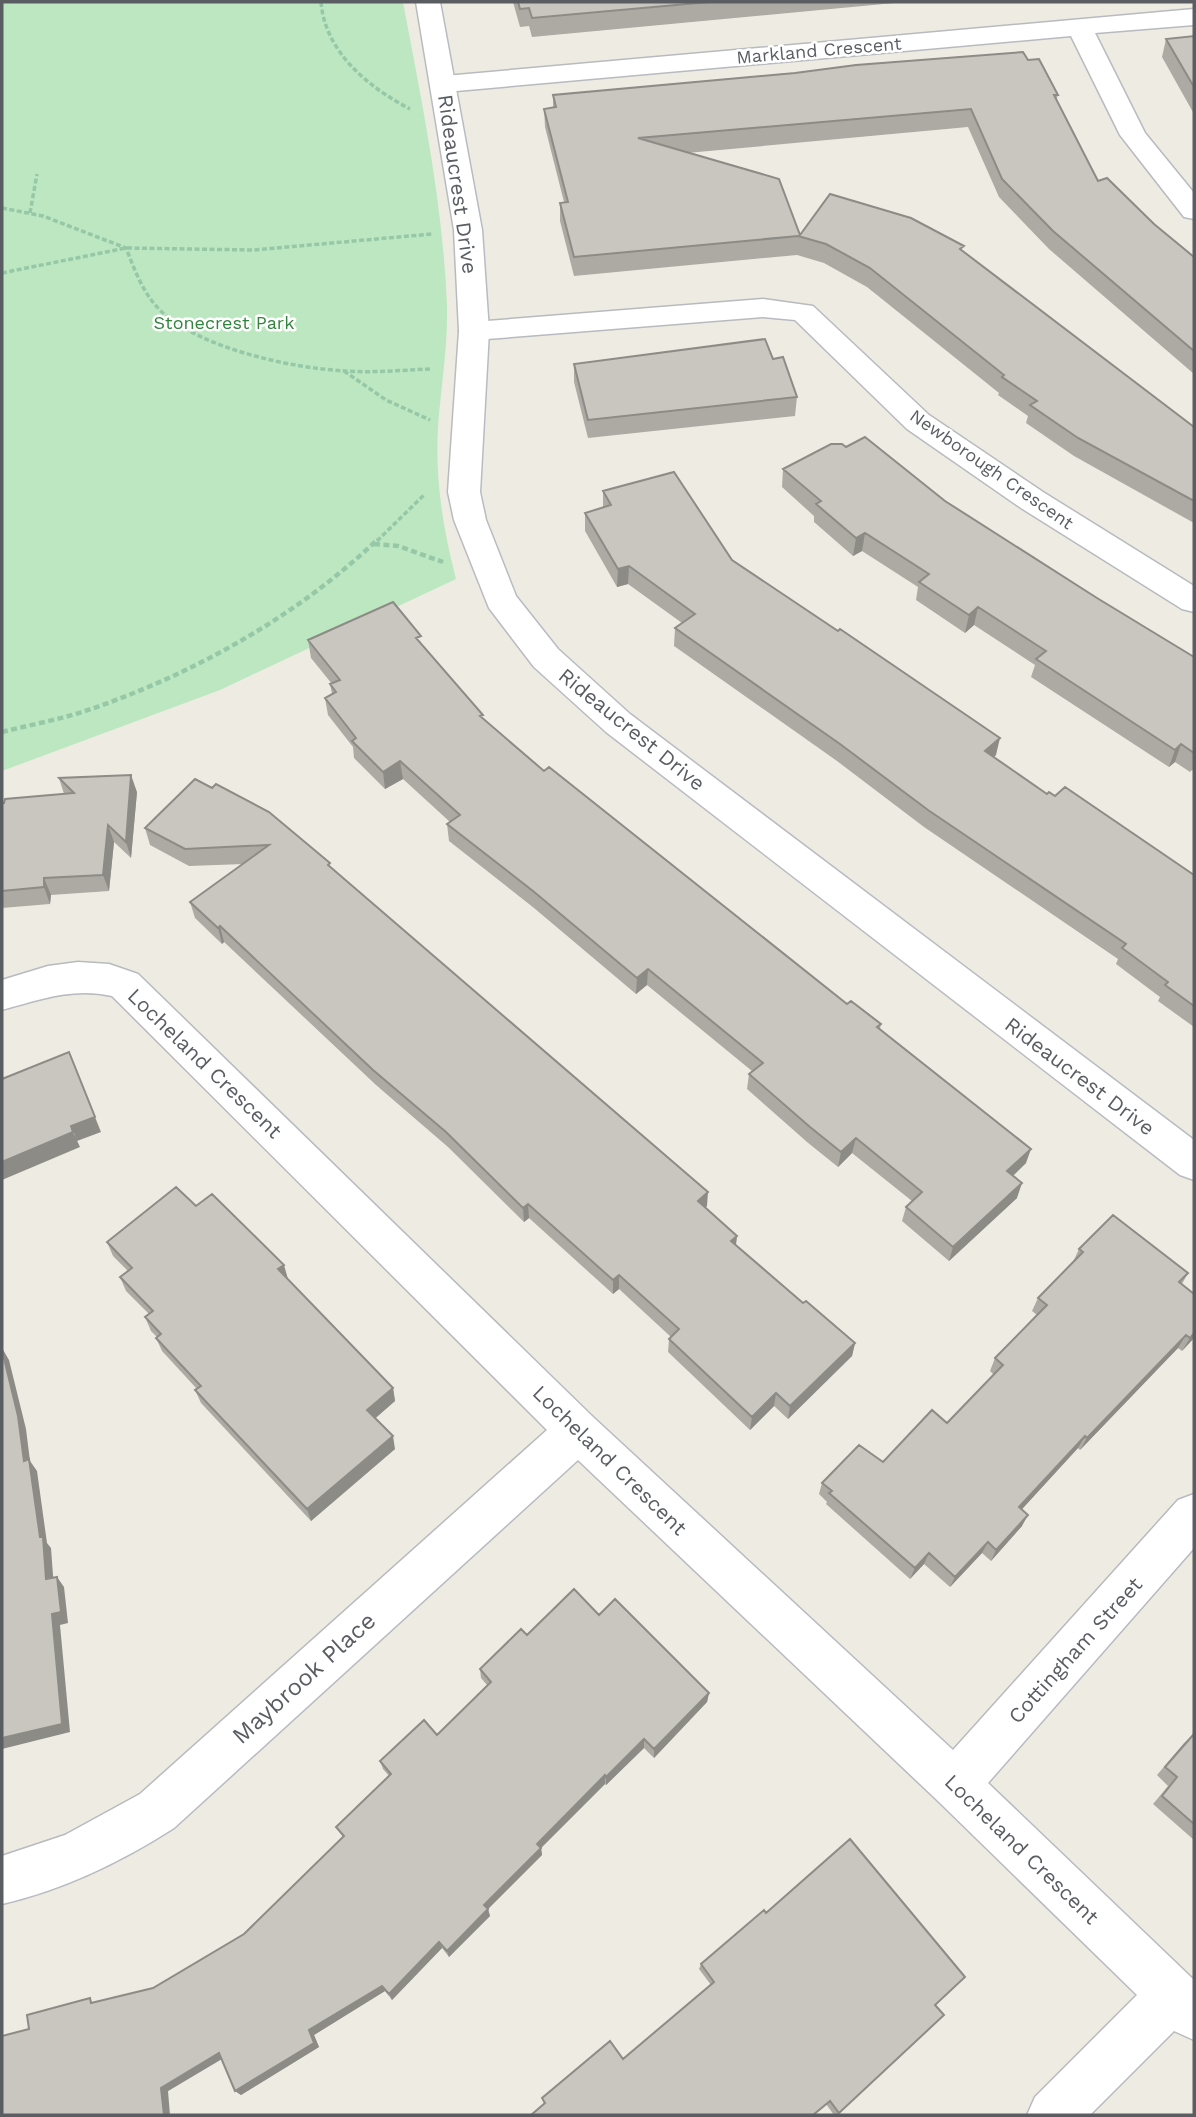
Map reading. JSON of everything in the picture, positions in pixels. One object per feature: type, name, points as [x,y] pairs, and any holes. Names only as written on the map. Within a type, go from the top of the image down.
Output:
[{"type":"street","name":"Rideaucrest Drive","points":[[428,2],[468,230],[474,331],[464,492],[470,520],[501,600],[546,658],[585,695],[1194,1163]]},
{"type":"street","name":"Markland Crescent","points":[[447,99],[1194,16]]},
{"type":"street","points":[[1079,27],[1133,135],[1194,211]]},
{"type":"street","name":"Newborough Crescent","points":[[474,331],[763,308],[803,312],[918,422],[1032,500],[1194,601]]},
{"type":"street","name":"Locheland Crescent","points":[[2,995],[81,976],[106,977],[125,985],[578,1431],[955,1784],[1184,2005]]},
{"type":"street","name":"Maybrook Place","points":[[2,1880],[40,1870],[84,1853],[122,1835],[157,1811],[578,1431]]},
{"type":"street","name":"Cottingham Street","points":[[955,1784],[1194,1515]]},
{"type":"street","points":[[1053,2115],[1184,2005]]},
{"type":"path","points":[[321,2],[323,22],[330,39],[367,79],[409,109],[447,99]]},
{"type":"path","points":[[30,213],[37,174]]},
{"type":"path","points":[[2,208],[30,213],[126,248],[140,282],[153,302],[178,324],[213,341],[261,356],[343,371],[472,369]]},
{"type":"path","points":[[2,273],[126,248],[254,250],[468,230]]},
{"type":"path","points":[[343,371],[386,400],[439,424]]},
{"type":"path","points":[[2,732],[85,711],[218,656],[303,601],[373,544],[437,482],[464,473]]},
{"type":"path","points":[[373,544],[398,546],[444,562]]},
{"type":"green space","name":"Stonecrest Park","points":[[2,2],[403,2],[431,153],[445,268],[447,321],[438,427],[438,466],[444,523],[456,579],[220,690],[2,771]]},
{"type":"building","points":[[518,2],[709,2],[532,18],[529,8],[520,9]]},
{"type":"building","points":[[1194,36],[1194,87],[1166,39]]},
{"type":"building","points":[[1023,52],[1028,60],[1039,59],[1058,95],[1054,95],[1098,181],[1107,178],[1154,224],[1194,257],[1194,351],[1053,231],[1002,179],[971,109],[638,138],[779,179],[800,235],[830,194],[911,218],[964,246],[960,249],[1194,427],[1194,501],[1078,438],[1030,405],[1037,401],[1002,377],[1004,375],[870,268],[826,244],[798,236],[574,257],[560,203],[568,202],[544,109],[556,107],[553,95],[856,65]]},
{"type":"building","points":[[765,339],[773,359],[783,357],[797,397],[588,420],[574,364]]},
{"type":"building","points":[[865,437],[945,501],[1194,657],[1194,753],[1181,744],[1175,750],[1036,659],[1046,651],[978,607],[969,615],[919,582],[929,574],[865,533],[856,538],[816,504],[821,501],[783,469],[831,444],[842,444],[846,447]]},
{"type":"building","points":[[674,472],[732,560],[838,631],[840,629],[1000,738],[985,751],[1047,794],[1049,792],[1055,796],[1065,787],[1194,875],[1194,1006],[1165,985],[1168,982],[1122,948],[1126,944],[928,810],[840,744],[675,628],[695,614],[629,566],[618,569],[585,513],[611,505],[603,491]]},
{"type":"building","points":[[393,602],[421,636],[416,638],[483,715],[480,716],[544,771],[549,767],[847,1004],[851,1001],[881,1024],[877,1027],[1031,1149],[1007,1171],[1022,1183],[953,1247],[906,1207],[922,1192],[856,1138],[841,1152],[810,1127],[749,1074],[763,1063],[648,969],[637,978],[533,891],[447,824],[460,815],[400,761],[383,772],[352,741],[356,738],[325,698],[336,692],[330,684],[340,680],[308,640]]},
{"type":"building","points":[[131,775],[126,842],[108,825],[103,875],[44,878],[44,887],[2,891],[2,803],[5,799],[74,793],[59,778]]},
{"type":"building","points":[[195,779],[212,788],[216,784],[269,812],[330,863],[328,865],[708,1192],[698,1201],[737,1236],[731,1241],[803,1303],[806,1301],[855,1343],[790,1406],[776,1393],[752,1417],[669,1339],[679,1329],[619,1275],[613,1280],[528,1204],[523,1208],[446,1132],[373,1070],[220,926],[218,928],[190,902],[269,845],[185,849],[145,828]]},
{"type":"building","points":[[69,1052],[95,1117],[71,1126],[73,1132],[2,1162],[2,1079]]},
{"type":"building","points":[[176,1187],[196,1206],[212,1194],[284,1265],[278,1269],[393,1388],[367,1410],[393,1436],[307,1509],[195,1390],[201,1386],[156,1338],[161,1334],[145,1317],[153,1311],[120,1277],[132,1268],[107,1242]]},
{"type":"building","points":[[1113,1215],[1188,1273],[1179,1282],[1194,1294],[1194,1333],[1190,1338],[1186,1335],[1087,1438],[1085,1436],[1019,1507],[1028,1515],[996,1550],[988,1542],[955,1577],[929,1553],[915,1568],[829,1493],[832,1491],[822,1483],[859,1445],[883,1462],[932,1410],[947,1423],[1003,1365],[995,1358],[1047,1305],[1038,1298],[1083,1252],[1079,1249]]},
{"type":"building","points":[[2,1350],[18,1416],[24,1461],[29,1459],[40,1537],[43,1537],[46,1579],[57,1577],[61,1612],[52,1614],[62,1724],[2,1738]]},
{"type":"building","points":[[574,1589],[599,1615],[615,1599],[709,1693],[654,1749],[644,1739],[606,1777],[605,1775],[537,1844],[541,1848],[484,1905],[488,1909],[447,1951],[439,1942],[389,1994],[382,1986],[309,2030],[314,2043],[235,2091],[219,2053],[161,2088],[164,2115],[2,2115],[2,2036],[29,2029],[27,2015],[90,1998],[91,2003],[153,1988],[244,1934],[344,1836],[336,1827],[391,1774],[380,1761],[424,1720],[437,1735],[491,1682],[480,1669],[521,1629],[527,1635]]},
{"type":"building","points":[[1193,1735],[1194,1824],[1162,1796],[1177,1777],[1165,1767]]},
{"type":"building","points":[[850,1839],[965,1977],[935,2005],[944,2015],[839,2113],[830,2101],[813,2115],[531,2115],[545,2103],[542,2098],[610,2041],[623,2059],[714,1982],[701,1964],[764,1910],[766,1913]]}]
